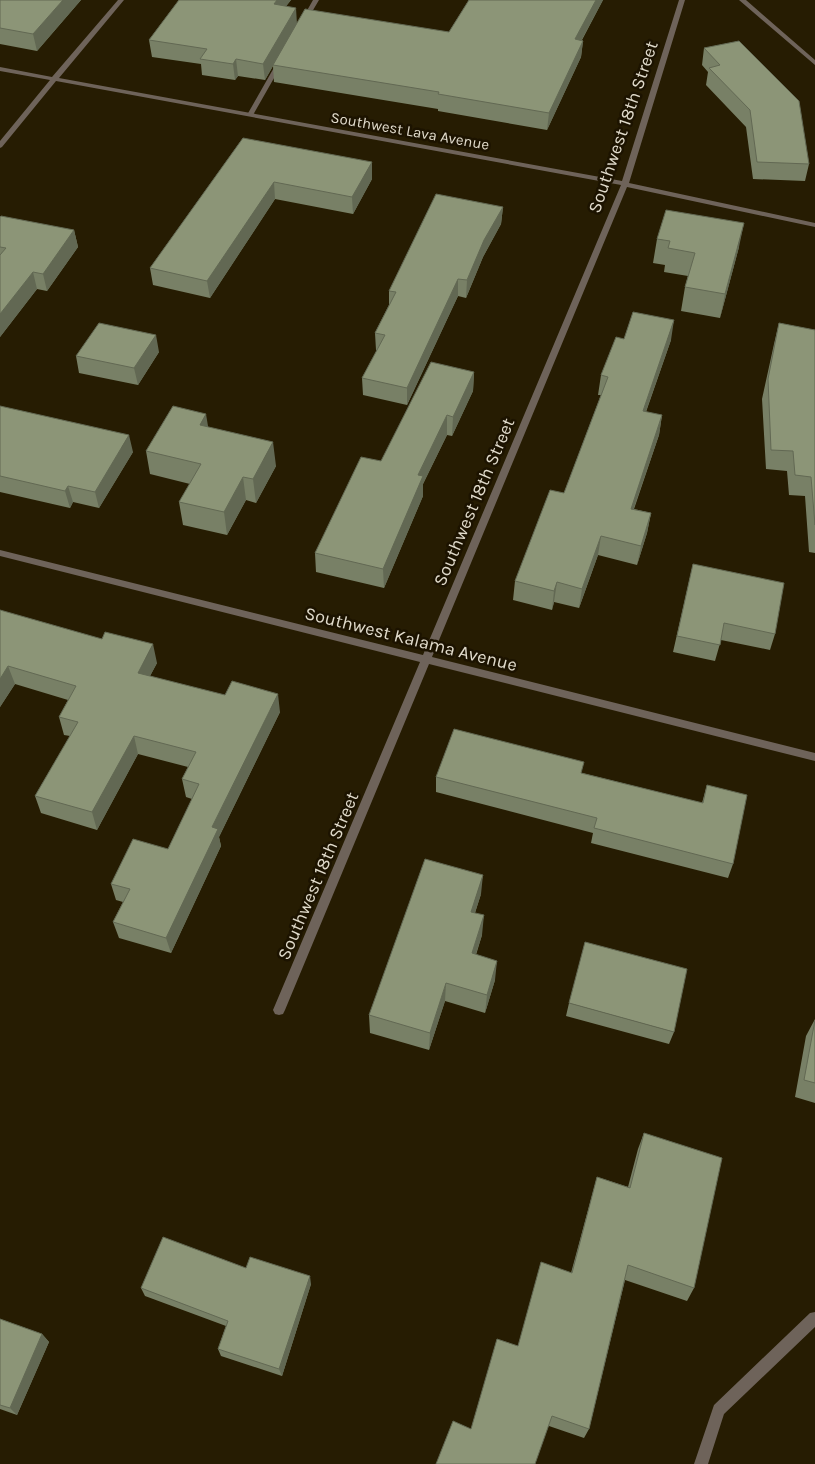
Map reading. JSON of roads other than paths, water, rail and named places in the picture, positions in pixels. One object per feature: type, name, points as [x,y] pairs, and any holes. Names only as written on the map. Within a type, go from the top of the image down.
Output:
[{"type":"street","points":[[0,146],[121,0]]},
{"type":"street","points":[[302,25],[316,0]]},
{"type":"street","name":"Southwest 18th Street","points":[[279,1010],[625,184],[682,0]]},
{"type":"street","points":[[742,0],[815,63]]},
{"type":"street","points":[[250,115],[283,58]]},
{"type":"street","name":"Southwest Lava Avenue","points":[[0,69],[625,184],[815,224]]},
{"type":"street","name":"Southwest Kalama Avenue","points":[[0,552],[815,757]]},
{"type":"street","points":[[701,1464],[719,1410],[815,1318]]}]
